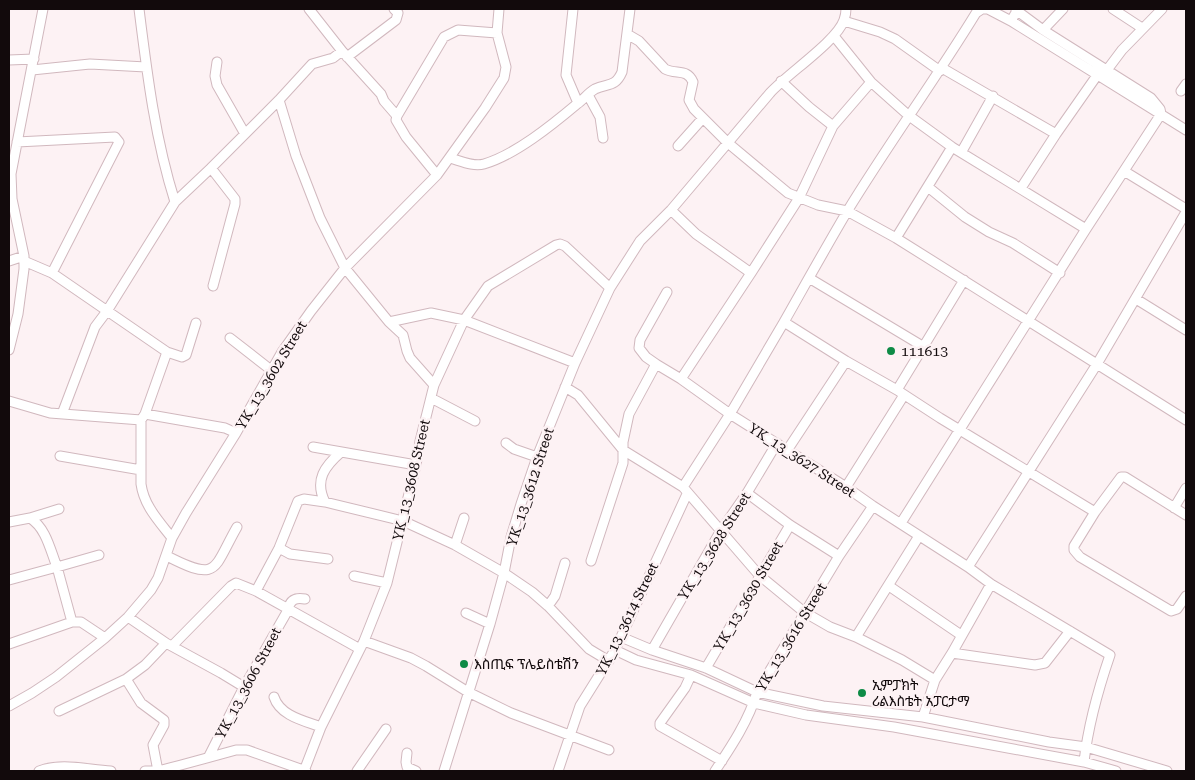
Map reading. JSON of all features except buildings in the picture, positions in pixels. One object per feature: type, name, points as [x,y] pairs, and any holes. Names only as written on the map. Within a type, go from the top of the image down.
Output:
[{"type":"street","points":[[9,350],[18,314],[23,283],[24,258],[12,199],[10,174],[43,9]]},
{"type":"street","points":[[139,9],[146,67],[162,154],[175,202]]},
{"type":"street","points":[[309,9],[345,54],[378,90],[384,101],[397,116]]},
{"type":"street","points":[[62,414],[96,327],[175,202],[245,134],[312,64],[345,54],[396,20],[398,13],[394,9]]},
{"type":"street","name":"YK_13_3602 Street","points":[[9,706],[56,677],[105,638],[128,617],[158,578],[172,538],[236,433],[271,370],[311,311],[345,268],[437,175],[504,78],[506,67],[497,33],[499,9]]},
{"type":"street","points":[[573,9],[566,75],[578,103]]},
{"type":"street","points":[[450,158],[481,165],[502,157],[539,133],[595,89],[619,80],[622,72],[630,9]]},
{"type":"street","points":[[846,9],[844,21],[880,32],[895,39],[941,69],[993,96],[1056,134]]},
{"type":"street","points":[[982,9],[988,9],[1011,21],[1186,130]]},
{"type":"street","name":"YK_13_3614 Street","points":[[558,771],[580,706],[609,661],[621,637],[685,490],[847,211],[976,13],[982,9]]},
{"type":"street","points":[[1043,30],[1063,9]]},
{"type":"street","points":[[1113,9],[1142,28]]},
{"type":"street","points":[[1107,70],[1142,28],[1162,9]]},
{"type":"street","points":[[901,523],[1086,229],[1161,114],[1160,109],[1151,98],[1043,30],[1017,10],[1011,21]]},
{"type":"street","name":"YK_13_3612 Street","points":[[444,771],[490,624],[504,573],[511,537],[537,457],[575,363],[610,288],[640,240],[671,210],[781,81],[834,36],[844,21]]},
{"type":"street","points":[[437,175],[406,138],[396,120],[397,116],[444,36],[458,30],[497,33]]},
{"type":"street","points":[[626,34],[640,41],[669,72],[689,74],[693,82],[689,100],[690,104],[728,143],[788,193],[826,207],[847,211],[896,238],[1186,420]]},
{"type":"street","points":[[834,36],[871,82],[908,116],[952,146],[1086,229]]},
{"type":"street","points":[[9,60],[34,59]]},
{"type":"street","points":[[217,62],[215,76],[217,85],[245,134]]},
{"type":"street","points":[[32,70],[90,64],[146,67]]},
{"type":"street","points":[[1021,188],[1098,74]]},
{"type":"street","points":[[781,81],[833,126]]},
{"type":"street","points":[[681,379],[799,198],[833,126],[871,82]]},
{"type":"street","points":[[588,95],[600,117],[603,138]]},
{"type":"street","points":[[962,151],[993,96]]},
{"type":"street","points":[[278,100],[295,153],[320,218],[345,268],[389,322],[403,335],[406,341],[406,351],[410,358],[434,385]]},
{"type":"street","points":[[678,146],[703,118]]},
{"type":"street","points":[[17,142],[115,137],[119,142],[52,273]]},
{"type":"street","points":[[896,238],[952,146]]},
{"type":"street","points":[[211,168],[235,199],[213,286]]},
{"type":"street","points":[[968,567],[1097,364],[1186,213],[1124,171]]},
{"type":"street","points":[[928,187],[950,206],[981,227],[1013,243],[1060,273]]},
{"type":"street","points":[[671,210],[696,234],[751,273]]},
{"type":"street","name":"YK_13_3608 Street","points":[[305,771],[322,727],[362,645],[387,583],[403,521],[430,398],[434,385],[464,320],[488,286],[560,244],[565,246],[610,288]]},
{"type":"street","points":[[9,261],[24,258],[52,273],[167,352],[182,357],[186,356],[196,323]]},
{"type":"street","points":[[809,278],[924,347]]},
{"type":"street","points":[[846,487],[901,393],[924,347],[964,280]]},
{"type":"street","name":"YK_13_3627 Street","points":[[667,292],[640,340],[639,348],[656,364],[681,379],[730,414],[788,449],[901,523],[991,584],[1110,655],[1098,693],[1086,746]]},
{"type":"street","points":[[1136,299],[1186,330]]},
{"type":"street","points":[[389,322],[431,313],[464,320],[575,363]]},
{"type":"street","points":[[784,322],[1094,512]]},
{"type":"street","points":[[230,338],[271,370]]},
{"type":"street","points":[[167,352],[143,417],[141,470],[142,494],[148,507],[172,538]]},
{"type":"street","points":[[788,449],[846,361]]},
{"type":"street","points":[[591,561],[623,463],[624,430],[629,414],[656,364]]},
{"type":"street","points":[[565,387],[578,395],[623,450],[685,490],[759,575],[804,612],[830,627],[856,637],[902,660],[935,680]]},
{"type":"street","points":[[430,398],[475,421]]},
{"type":"street","points":[[9,401],[50,413],[143,417],[225,428],[236,433]]},
{"type":"street","points":[[506,443],[514,449],[537,457]]},
{"type":"street","name":"YK_13_3628 Street","points":[[652,650],[720,532],[747,493],[777,443]]},
{"type":"street","points":[[313,447],[416,465]]},
{"type":"street","points":[[325,502],[321,489],[323,473],[328,464],[341,452]]},
{"type":"street","points":[[60,456],[141,470]]},
{"type":"street","points":[[1186,515],[1122,476],[1094,512],[1074,546],[1074,550],[1076,554],[1171,611],[1177,609],[1186,596]]},
{"type":"street","points":[[1174,508],[1186,488]]},
{"type":"street","points":[[747,493],[790,525],[840,556]]},
{"type":"street","points":[[256,592],[279,548],[298,501],[304,499],[325,502],[403,521],[455,545],[504,573],[532,592],[590,649],[609,661]]},
{"type":"street","name":"YK_13_3616 Street","points":[[715,771],[745,722],[757,692],[804,612],[873,506]]},
{"type":"street","points":[[9,522],[59,509]]},
{"type":"street","points":[[30,518],[36,522],[45,534],[72,622]]},
{"type":"street","points":[[455,545],[464,518]]},
{"type":"street","name":"YK_13_3630 Street","points":[[706,668],[790,525]]},
{"type":"street","points":[[167,556],[193,569],[210,569],[220,560],[237,527]]},
{"type":"street","points":[[856,637],[919,536]]},
{"type":"street","points":[[279,548],[290,554],[328,559]]},
{"type":"street","points":[[9,580],[99,555]]},
{"type":"street","points":[[548,606],[554,596],[565,563]]},
{"type":"street","points":[[354,576],[387,583]]},
{"type":"street","points":[[59,711],[126,679],[145,665],[164,641],[236,583],[362,645],[410,658],[468,692],[511,714],[570,734],[609,750]]},
{"type":"street","points":[[923,717],[935,680],[991,584]]},
{"type":"street","points":[[889,586],[962,635]]},
{"type":"street","points":[[288,610],[293,599],[305,599]]},
{"type":"street","name":"YK_13_3606 Street","points":[[209,756],[244,687],[288,610]]},
{"type":"street","points":[[466,613],[490,624]]},
{"type":"street","points":[[128,617],[164,641],[244,687]]},
{"type":"street","points":[[9,644],[72,622],[81,622],[105,638]]},
{"type":"street","points":[[952,653],[1036,665],[1045,663],[1070,631]]},
{"type":"street","points":[[621,637],[652,650],[706,668],[757,692],[824,706],[923,717],[1049,742],[1086,746],[1167,771]]},
{"type":"street","points":[[614,650],[636,660],[691,675],[754,703],[806,715],[894,727],[1084,762],[1116,771]]},
{"type":"street","points":[[691,675],[685,688],[660,723],[660,726],[722,761]]},
{"type":"street","points":[[126,679],[141,703],[164,720],[164,724],[153,745],[158,770]]},
{"type":"street","points":[[274,697],[277,704],[291,715],[322,727]]},
{"type":"street","points":[[357,771],[386,729]]},
{"type":"street","points":[[1084,762],[1086,746]]},
{"type":"street","points":[[145,771],[158,770],[236,750],[247,750],[305,771]]},
{"type":"street","points":[[407,753],[406,764],[416,771]]},
{"type":"street","points":[[39,771],[59,767],[80,767],[111,771]]},
{"type":"place","name":"111613","points":[[891,351]]},
{"type":"place","name":"እስጢፍ ፕሌይስቴሽን","points":[[464,664]]},
{"type":"place","name":"ኢምፓክት ሪልእስቴት አፓርታማ","points":[[862,693]]}]
